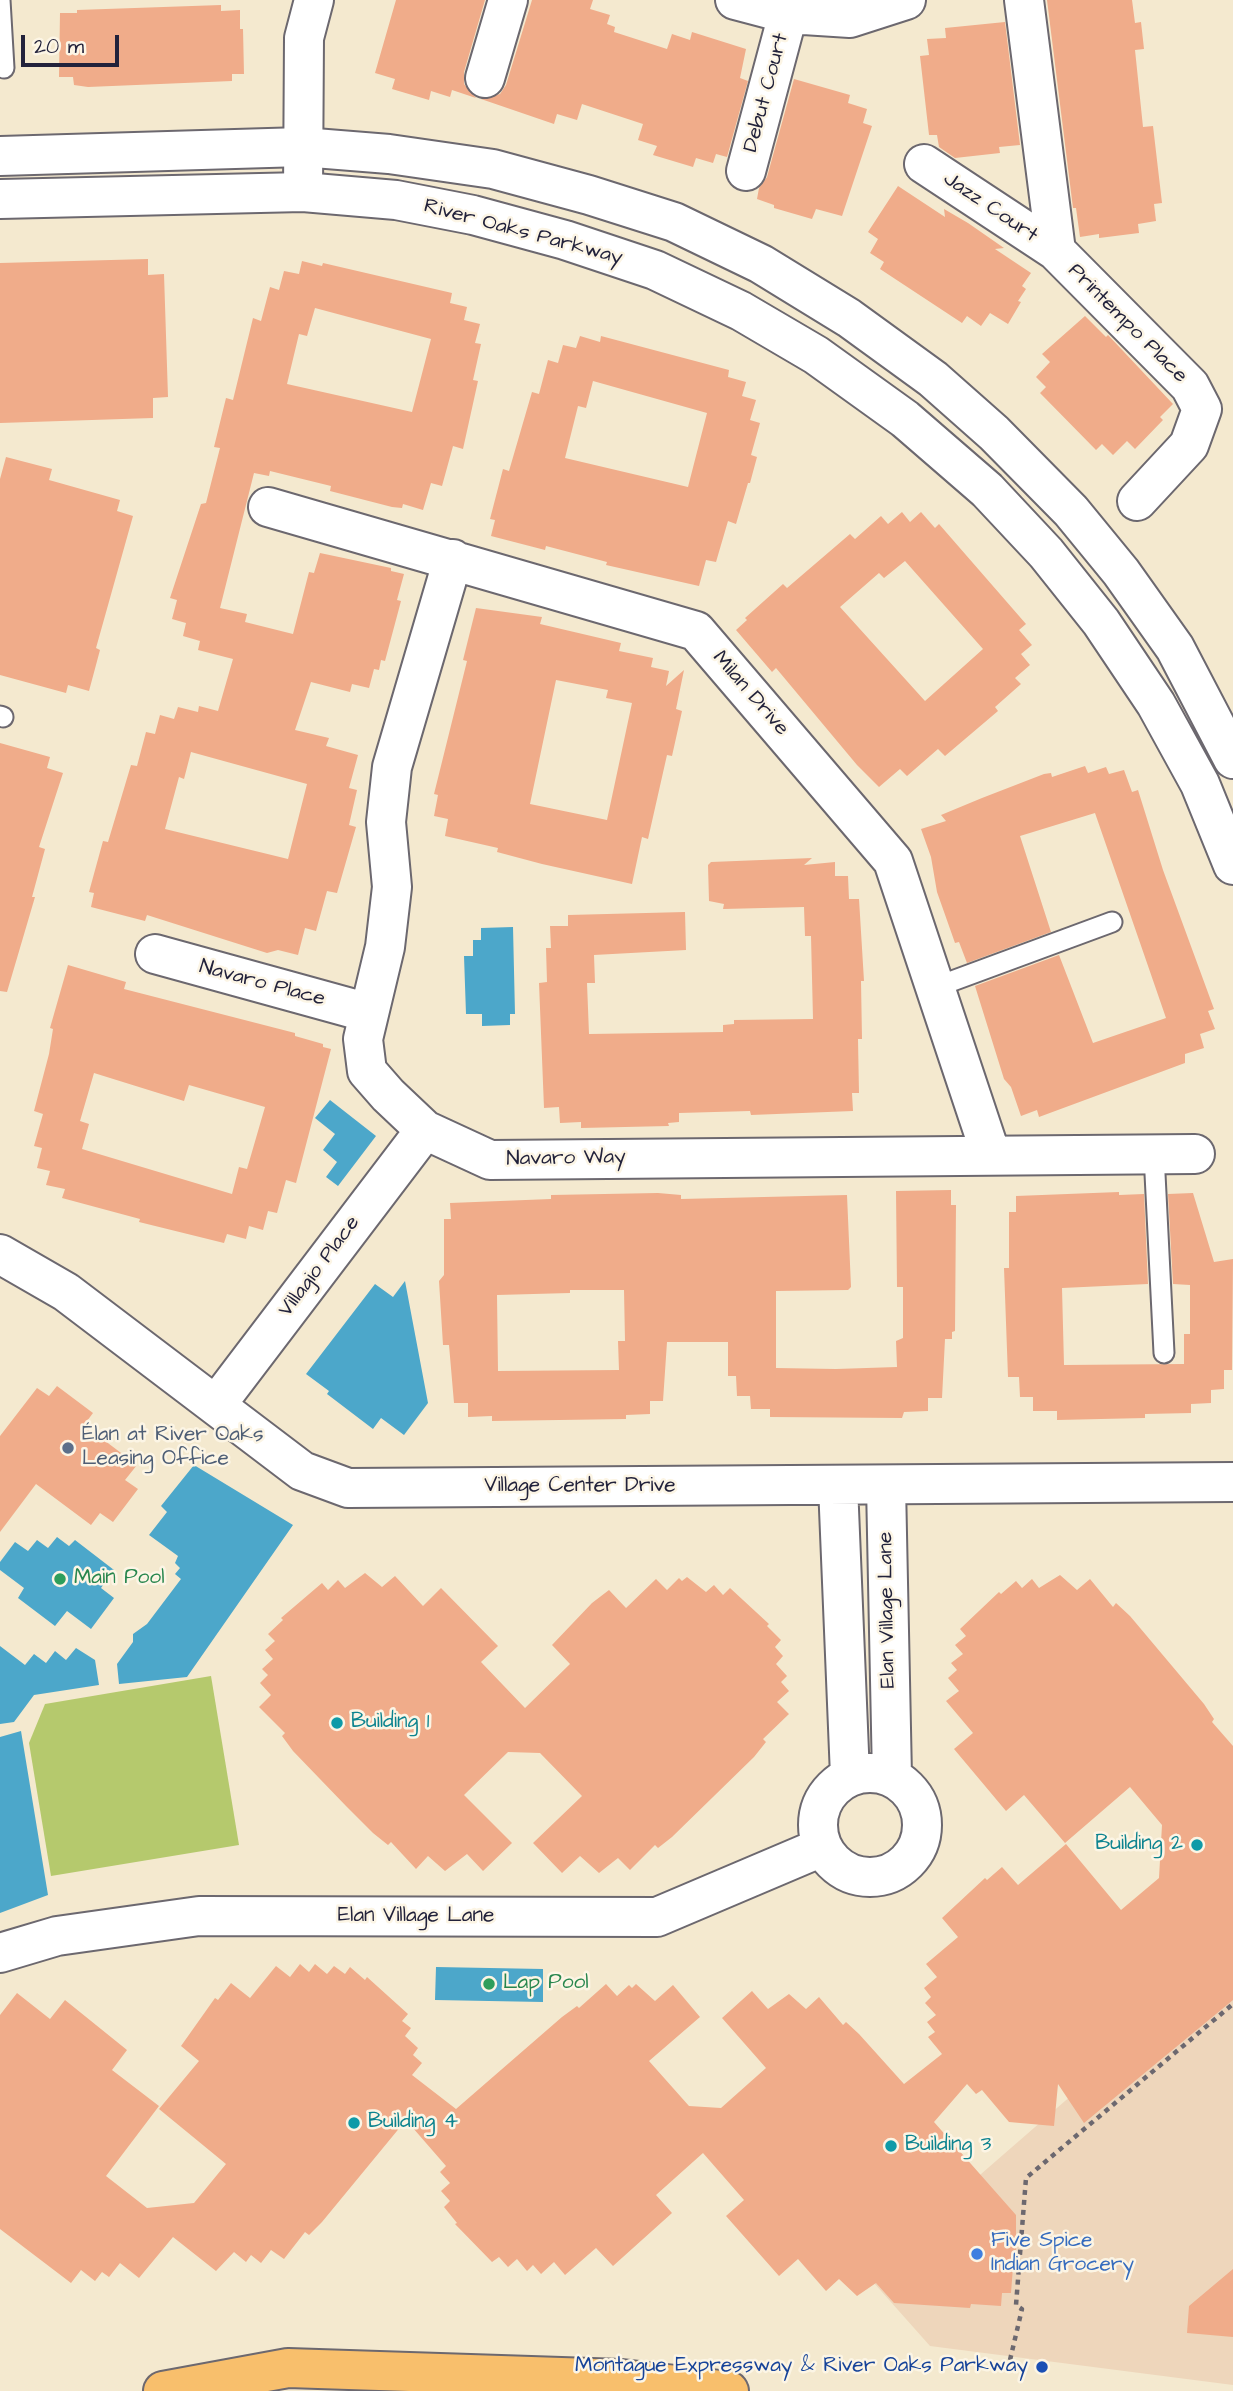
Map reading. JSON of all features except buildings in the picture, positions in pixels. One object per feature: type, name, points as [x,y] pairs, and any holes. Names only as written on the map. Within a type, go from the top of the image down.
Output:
[{"type":"highway","points":[[163,2391],[288,2368],[622,2379],[729,2391]]},
{"type":"street","points":[[303,192],[304,38],[314,0]]},
{"type":"street","points":[[485,78],[508,0]]},
{"type":"street","points":[[735,0],[788,14],[849,9],[906,0]]},
{"type":"street","name":"Printempo Place","points":[[1024,0],[1056,251],[1190,386],[1202,409],[1189,445],[1137,501]]},
{"type":"street","name":"Debut Court","points":[[746,171],[788,14]]},
{"type":"street","points":[[0,156],[302,147],[389,154],[493,169],[589,195],[674,222],[761,264],[849,318],[933,379],[994,433],[1071,511],[1121,572],[1175,648],[1233,759]]},
{"type":"street","name":"Jazz Court","points":[[924,164],[1056,251]]},
{"type":"street","name":"River Oaks Parkway","points":[[0,199],[303,192],[396,201],[473,215],[565,240],[655,270],[741,311],[816,355],[905,419],[987,490],[1046,553],[1101,622],[1156,704],[1200,784],[1233,865]]},
{"type":"street","name":"Milan Drive","points":[[268,507],[696,631],[892,861],[991,1155]]},
{"type":"street","name":"Navaro Way","points":[[453,559],[392,767],[386,822],[392,887],[385,947],[363,1039],[367,1071],[388,1096],[425,1130],[490,1160],[1195,1154]]},
{"type":"street","name":"Navaro Place","points":[[155,954],[369,1013]]},
{"type":"street","name":"Villagio Place","points":[[216,1405],[425,1130]]},
{"type":"street","name":"Village Center Drive","points":[[0,1254],[66,1292],[302,1471],[348,1488],[1233,1482]]},
{"type":"street","name":"Elan Village Lane","points":[[838,1485],[850,1776]]},
{"type":"street","name":"Elan Village Lane","points":[[886,1485],[892,1777]]},
{"type":"street","points":[[871,1772],[892,1777],[915,1797],[922,1827],[919,1842],[901,1867],[888,1874],[857,1876],[831,1860],[822,1847],[817,1826],[821,1805],[833,1788],[850,1776],[871,1772]]},
{"type":"street","name":"Elan Village Lane","points":[[0,1953],[57,1936],[199,1916],[657,1917],[822,1847]]},
{"type":"lane","points":[[1,0],[4,68]]},
{"type":"lane","points":[[936,987],[1112,922]]},
{"type":"lane","points":[[1154,1154],[1164,1353]]},
{"type":"lane","points":[[845,1647],[889,1647]]},
{"type":"path","points":[[1010,2360],[1022,2309],[1016,2305],[1026,2178],[1233,2004]]},
{"type":"shaded area","points":[[1233,1782],[1233,2385],[930,2346],[866,2274],[1218,1968]]},
{"type":"green space","points":[[211,1676],[239,1845],[51,1876],[29,1743],[45,1704]]},
{"type":"water","points":[[513,927],[515,1014],[510,1014],[510,1025],[482,1026],[482,1014],[466,1014],[464,956],[473,956],[473,940],[481,940],[481,928]]},
{"type":"water","points":[[330,1100],[376,1136],[338,1186],[326,1177],[337,1162],[323,1150],[335,1134],[315,1118]]},
{"type":"water","points":[[405,1281],[428,1403],[404,1435],[381,1418],[373,1429],[327,1394],[329,1391],[306,1374],[375,1284],[393,1297]]},
{"type":"water","points":[[194,1465],[293,1525],[187,1677],[119,1684],[117,1664],[133,1642],[133,1634],[147,1624],[181,1579],[175,1574],[180,1568],[175,1563],[178,1556],[149,1535],[167,1512],[161,1506]]},
{"type":"water","name":"Main Pool","points":[[57,1537],[69,1546],[75,1540],[114,1570],[101,1588],[114,1598],[91,1629],[67,1611],[55,1626],[18,1598],[24,1588],[0,1570],[0,1562],[15,1542],[28,1551],[37,1540],[48,1548]]},
{"type":"water","points":[[0,1646],[25,1665],[34,1654],[46,1663],[55,1651],[66,1660],[76,1648],[95,1660],[99,1685],[34,1695],[14,1722],[0,1724]]},
{"type":"water","points":[[21,1731],[48,1895],[0,1913],[0,1737]]},
{"type":"water","name":"Lap Pool","points":[[436,1967],[543,1969],[543,2002],[435,2000]]},
{"type":"place","name":"Élan at River Oaks Leasing Office","points":[[68,1448]]},
{"type":"place","name":"Main Pool","points":[[60,1579]]},
{"type":"place","name":"Building 1","points":[[337,1723]]},
{"type":"place","name":"Building 2","points":[[1197,1845]]},
{"type":"place","name":"Lap Pool","points":[[489,1984]]},
{"type":"place","name":"Building 4","points":[[354,2123]]},
{"type":"place","name":"Building 3","points":[[891,2146]]},
{"type":"place","name":"Five Spice Indian Grocery","points":[[977,2254]]},
{"type":"place","name":"Montague Expressway & River Oaks Parkway","points":[[1042,2367]]}]
